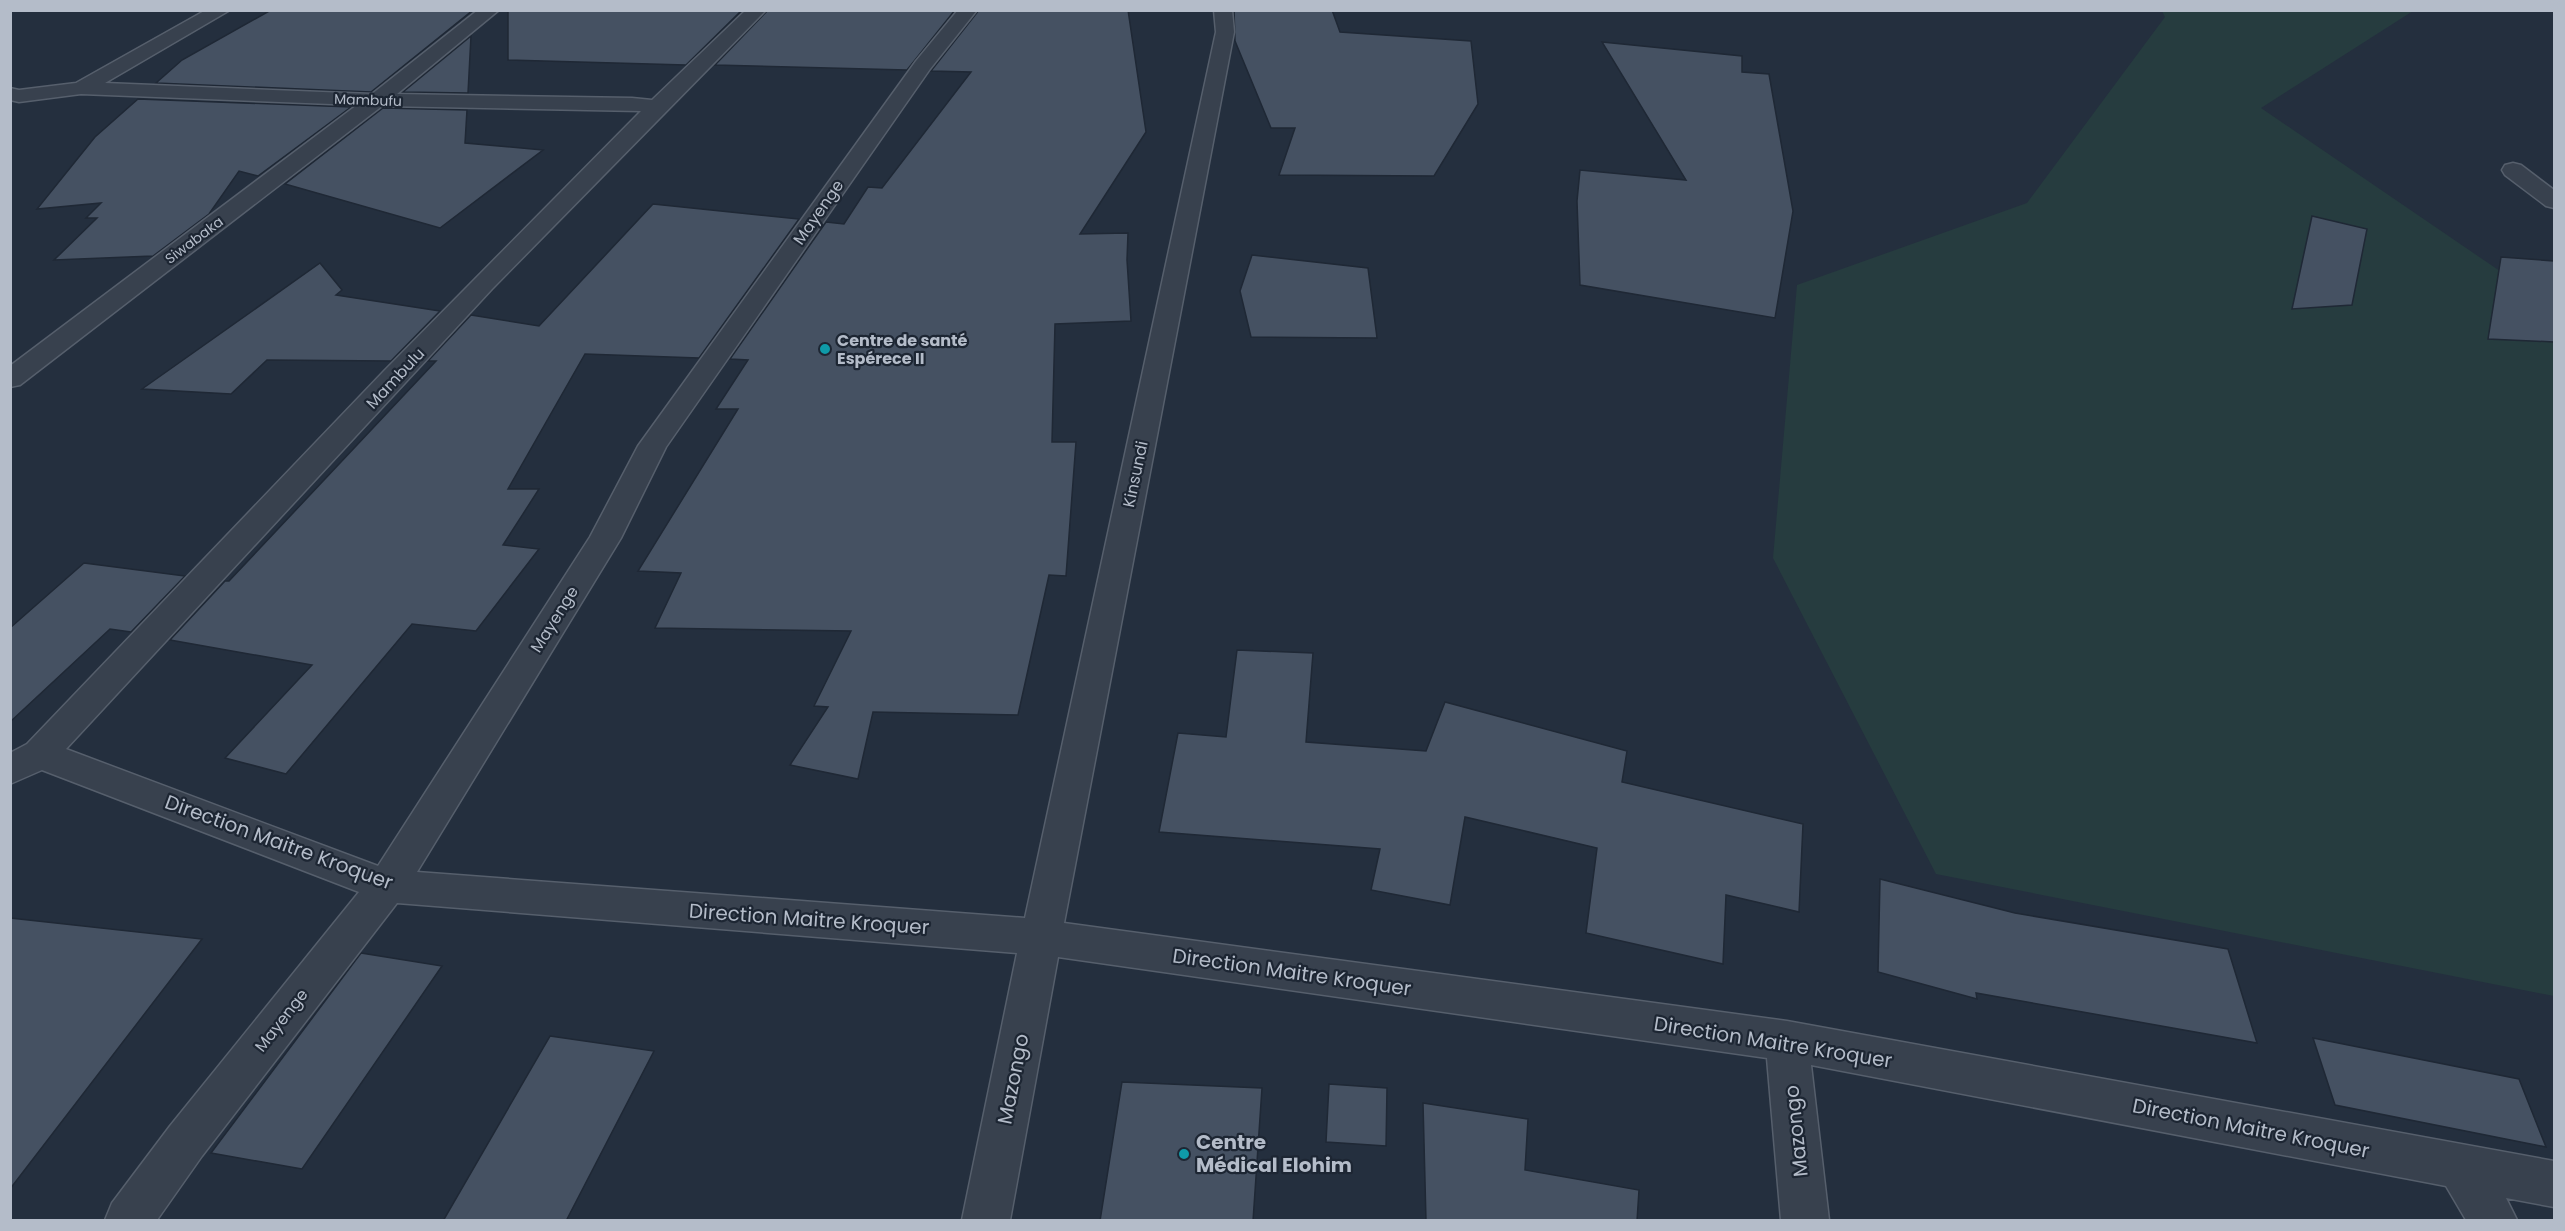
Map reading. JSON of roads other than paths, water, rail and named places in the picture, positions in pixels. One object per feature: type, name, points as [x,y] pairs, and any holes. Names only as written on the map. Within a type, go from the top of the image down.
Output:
[{"type":"street","points":[[10,94],[19,96],[81,88],[222,10]]},
{"type":"street","name":"Siwabaka","points":[[10,379],[377,100],[490,10]]},
{"type":"street","name":"Mambulu","points":[[25,762],[514,251],[656,107],[757,10]]},
{"type":"street","name":"Mayenge","points":[[129,1221],[186,1141],[387,886],[604,538],[652,446],[923,65],[968,10]]},
{"type":"street","name":"Kinsundi","points":[[1041,937],[1225,32],[1223,10]]},
{"type":"street","name":"Mambufu","points":[[81,88],[377,100],[632,104],[656,107]]},
{"type":"street","points":[[2513,170],[2554,201]]},
{"type":"street","name":"Direction Maitre Kroquer","points":[[25,762],[387,886],[1041,937],[1787,1041],[2554,1184]]},
{"type":"street","name":"Mazongo","points":[[986,1221],[1041,937]]},
{"type":"street","name":"Mazongo","points":[[1787,1041],[1805,1221]]},
{"type":"street","points":[[2460,1167],[2493,1221]]},
{"type":"place","name":"Centre de santé Espérece II","points":[[825,349]]},
{"type":"place","name":"Centre Médical Elohim","points":[[1184,1154]]}]
